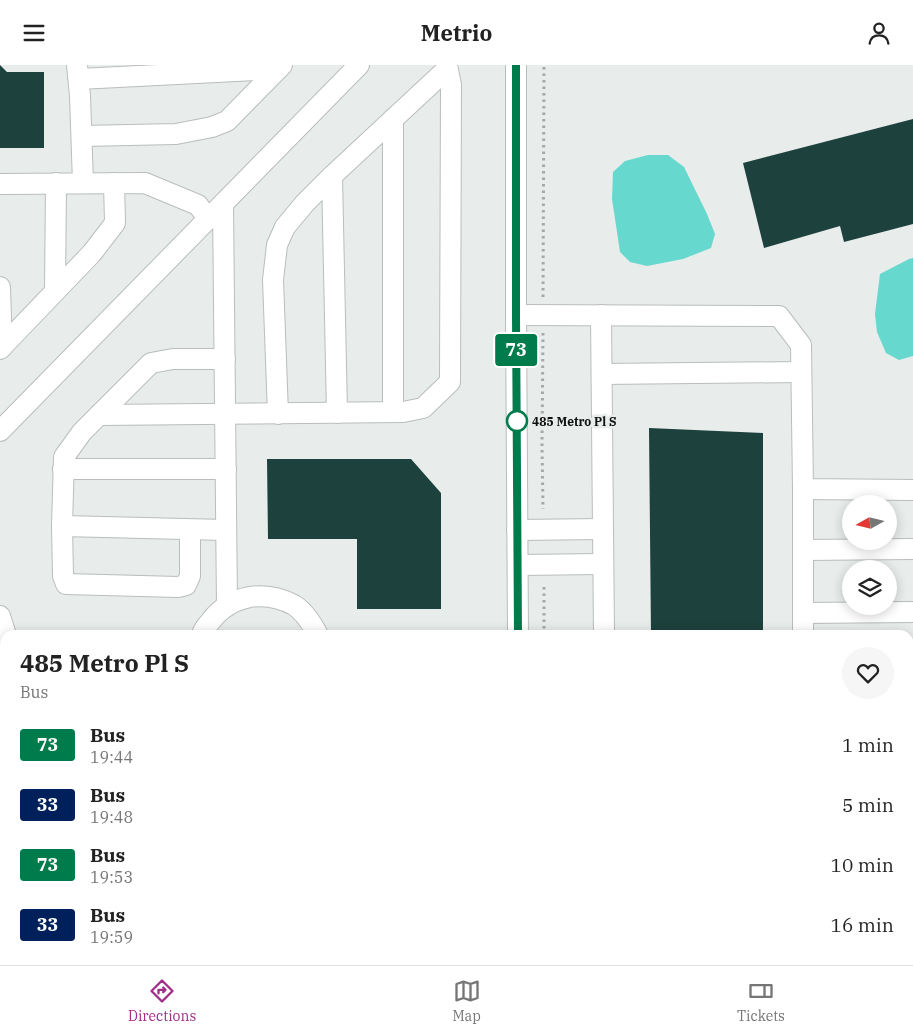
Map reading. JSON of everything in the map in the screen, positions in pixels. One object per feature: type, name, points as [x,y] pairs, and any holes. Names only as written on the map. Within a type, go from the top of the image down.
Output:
[{"type":"street","points":[[0,431],[359,65]]},
{"type":"street","points":[[516,65],[518,630]]},
{"type":"street","points":[[83,183],[78,72],[280,67]]},
{"type":"street","points":[[82,136],[176,134],[212,127],[227,121],[280,67]]},
{"type":"street","points":[[278,414],[273,280],[277,245],[285,227],[305,203],[332,176],[447,67]]},
{"type":"street","points":[[99,415],[403,412],[423,408],[450,382],[451,85],[447,67]]},
{"type":"street","points":[[393,119],[393,412]]},
{"type":"street","points":[[332,176],[337,413]]},
{"type":"street","points":[[55,291],[56,183]]},
{"type":"street","points":[[1,348],[92,253],[115,223],[114,183]]},
{"type":"street","points":[[0,184],[145,183],[198,205],[208,219]]},
{"type":"street","points":[[223,204],[227,606]]},
{"type":"street","points":[[0,287],[1,348]]},
{"type":"street","points":[[516,315],[779,316],[801,345],[803,630]]},
{"type":"street","points":[[601,315],[604,630]]},
{"type":"street","points":[[190,529],[190,576],[186,585],[178,587],[66,584],[63,576],[62,526],[64,457],[82,431],[150,363],[173,359],[225,359]]},
{"type":"street","points":[[602,374],[801,373]]},
{"type":"street","points":[[64,469],[226,469]]},
{"type":"street","points":[[802,489],[913,490]]},
{"type":"street","points":[[62,526],[226,531]]},
{"type":"street","points":[[517,530],[603,529]]},
{"type":"street","points":[[803,550],[913,549]]},
{"type":"street","points":[[518,565],[602,564]]},
{"type":"street","points":[[204,630],[216,613],[234,601],[254,596],[276,598],[295,606],[310,620],[315,630]]},
{"type":"street","points":[[803,613],[913,612]]},
{"type":"street","points":[[0,616],[4,630]]},
{"type":"path","points":[[543,530],[544,65]]},
{"type":"path","points":[[544,565],[544,630]]},
{"type":"water","points":[[648,155],[668,155],[684,167],[715,234],[711,248],[683,259],[647,266],[630,262],[620,252],[612,199],[613,172],[625,161]]},
{"type":"water","points":[[913,258],[913,356],[899,360],[886,353],[877,332],[875,314],[880,274]]},
{"type":"building","points":[[0,65],[7,72],[44,72],[44,148],[0,148]]},
{"type":"building","points":[[913,119],[913,224],[844,242],[840,226],[764,248],[743,163]]},
{"type":"building","points":[[649,428],[763,433],[763,630],[651,630]]},
{"type":"building","points":[[267,459],[411,459],[441,493],[441,609],[357,609],[357,539],[268,539]]},
{"type":"bus line","name":"73","points":[[516,65],[518,630]]},
{"type":"place","name":"485 Metro Pl S","points":[[517,421]]}]
